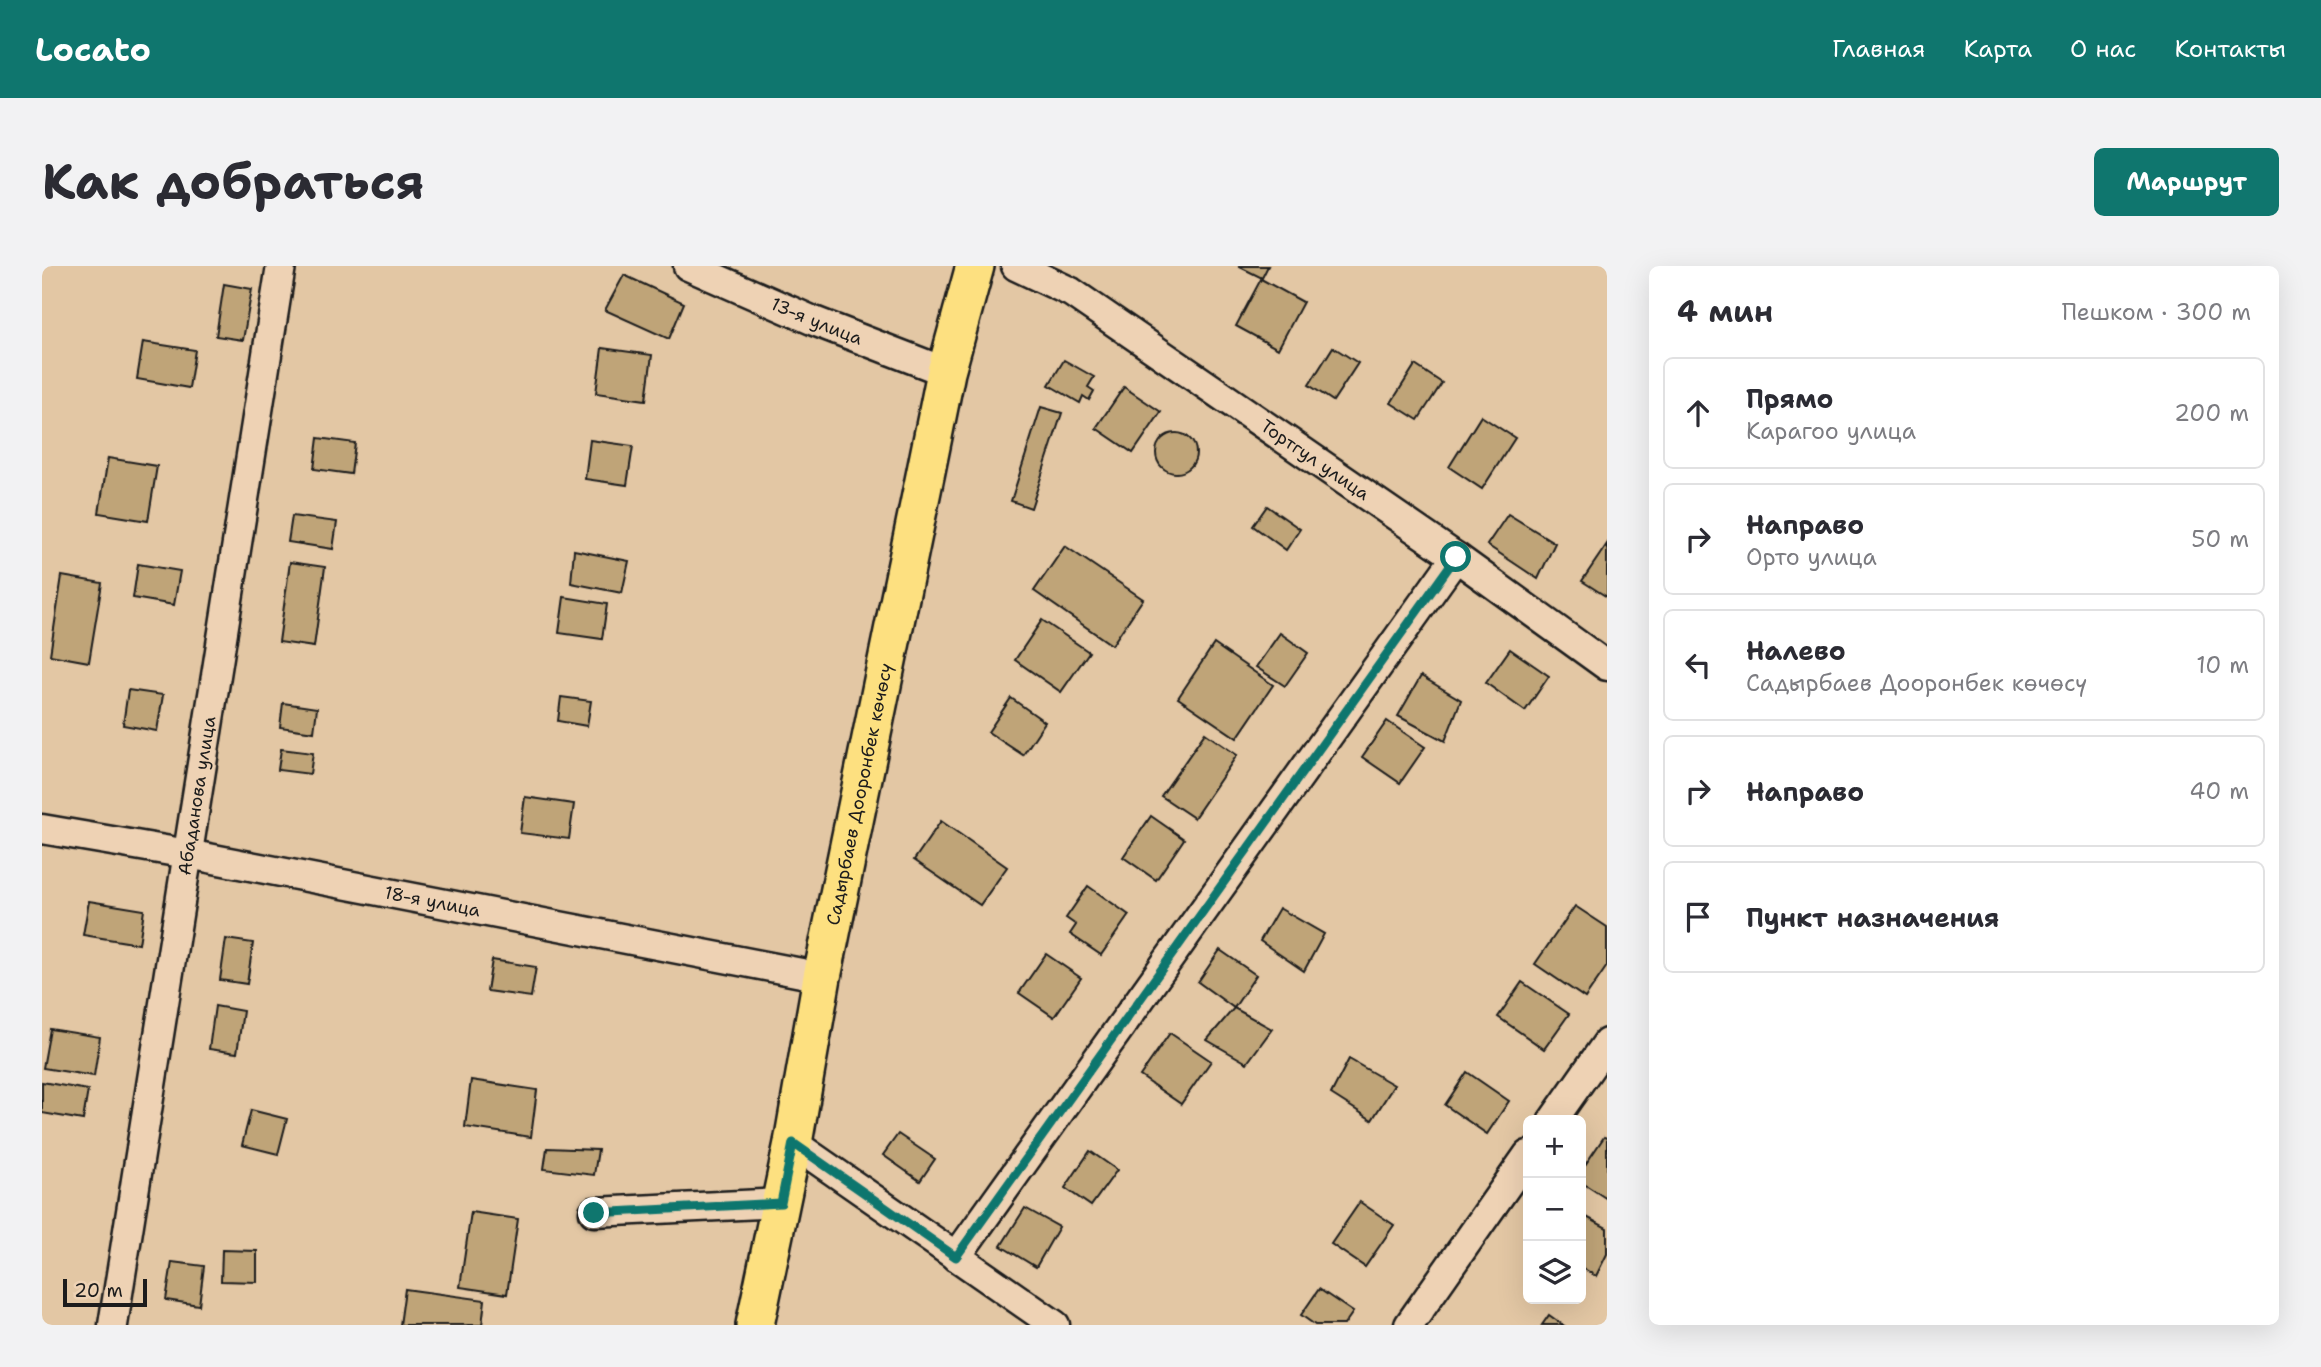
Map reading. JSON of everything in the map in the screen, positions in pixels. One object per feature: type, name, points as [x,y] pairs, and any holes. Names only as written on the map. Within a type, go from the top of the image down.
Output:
[{"type":"main road","name":"Садырбаев Дооронбек көчөсү","points":[[755,1325],[793,1143],[821,976],[946,372],[975,266]]},
{"type":"street","name":"Абаданова улица","points":[[113,1325],[281,266]]},
{"type":"street","name":"13-я улица","points":[[688,266],[814,321],[946,372]]},
{"type":"street","name":"Тортгул улица","points":[[1016,266],[1070,292],[1456,557],[1607,666]]},
{"type":"street","points":[[956,1257],[1456,557]]},
{"type":"street","name":"18-я улица","points":[[42,829],[188,854],[821,976]]},
{"type":"street","points":[[1557,1115],[1607,1044]]},
{"type":"street","points":[[793,1143],[1055,1325]]},
{"type":"street","points":[[1409,1325],[1523,1163]]},
{"type":"street","points":[[594,1213],[781,1203]]},
{"type":"building","points":[[1238,266],[1268,266],[1262,278]]},
{"type":"building","points":[[624,275],[684,303],[669,339],[605,310]]},
{"type":"building","points":[[1261,279],[1303,302],[1278,349],[1236,326]]},
{"type":"building","points":[[224,284],[252,289],[243,340],[216,336]]},
{"type":"building","points":[[143,342],[195,350],[189,388],[137,379]]},
{"type":"building","points":[[1333,347],[1358,363],[1333,401],[1309,385]]},
{"type":"building","points":[[602,348],[652,355],[646,400],[596,393]]},
{"type":"building","points":[[1064,360],[1094,377],[1088,387],[1094,391],[1089,400],[1083,396],[1080,403],[1049,385]]},
{"type":"building","points":[[1415,365],[1442,383],[1418,420],[1391,403]]},
{"type":"building","points":[[1124,387],[1161,412],[1133,453],[1096,428]]},
{"type":"building","points":[[1041,407],[1062,413],[1031,508],[1011,501]]},
{"type":"building","points":[[1481,416],[1515,438],[1482,489],[1449,467]]},
{"type":"building","points":[[1176,433],[1184,434],[1190,439],[1195,445],[1195,461],[1190,467],[1184,472],[1176,473],[1168,472],[1162,467],[1157,461],[1156,453],[1157,445],[1162,439],[1168,434]]},
{"type":"building","points":[[318,438],[355,443],[351,474],[314,469]]},
{"type":"building","points":[[590,440],[633,446],[627,485],[585,479]]},
{"type":"building","points":[[108,458],[157,466],[148,521],[99,513]]},
{"type":"building","points":[[1267,506],[1300,529],[1286,550],[1253,526]]},
{"type":"building","points":[[1508,514],[1555,543],[1538,579],[1487,545]]},
{"type":"building","points":[[292,516],[337,522],[333,549],[288,542]]},
{"type":"building","points":[[1607,544],[1607,597],[1582,581]]},
{"type":"building","points":[[1065,546],[1143,599],[1112,645],[1034,591]]},
{"type":"building","points":[[574,550],[629,561],[622,593],[571,583]]},
{"type":"building","points":[[290,562],[325,567],[314,647],[279,642]]},
{"type":"building","points":[[138,564],[180,571],[174,605],[133,598]]},
{"type":"building","points":[[62,576],[102,583],[89,662],[50,655]]},
{"type":"building","points":[[564,597],[607,604],[602,639],[559,633]]},
{"type":"building","points":[[1042,620],[1089,652],[1061,692],[1015,660]]},
{"type":"building","points":[[1280,633],[1308,653],[1285,686],[1256,667]]},
{"type":"building","points":[[1214,644],[1273,685],[1237,738],[1178,698]]},
{"type":"building","points":[[1510,649],[1549,676],[1525,711],[1486,683]]},
{"type":"building","points":[[1421,676],[1461,700],[1445,741],[1398,716]]},
{"type":"building","points":[[128,690],[163,695],[157,731],[123,725]]},
{"type":"building","points":[[561,697],[591,701],[587,726],[558,721]]},
{"type":"building","points":[[1011,698],[1045,722],[1023,755],[988,732]]},
{"type":"building","points":[[283,703],[317,708],[314,732],[280,727]]},
{"type":"building","points":[[1387,721],[1425,747],[1400,783],[1362,757]]},
{"type":"building","points":[[1205,733],[1237,755],[1194,818],[1161,796]]},
{"type":"building","points":[[281,749],[313,753],[310,774],[278,770]]},
{"type":"building","points":[[525,797],[574,804],[569,839],[520,833]]},
{"type":"building","points":[[1151,816],[1184,839],[1156,880],[1123,857]]},
{"type":"building","points":[[941,821],[1007,867],[980,905],[914,860]]},
{"type":"building","points":[[1088,886],[1129,915],[1101,955],[1070,934],[1076,925],[1066,918]]},
{"type":"building","points":[[89,901],[144,910],[139,944],[83,935]]},
{"type":"building","points":[[1575,906],[1607,927],[1607,966],[1585,998],[1535,964]]},
{"type":"building","points":[[1279,908],[1324,934],[1304,971],[1260,941]]},
{"type":"building","points":[[226,939],[253,943],[247,984],[220,980]]},
{"type":"building","points":[[1220,950],[1256,975],[1234,1008],[1198,982]]},
{"type":"building","points":[[1046,954],[1081,978],[1054,1017],[1019,993]]},
{"type":"building","points":[[492,960],[536,967],[531,997],[487,991]]},
{"type":"building","points":[[1522,982],[1569,1014],[1544,1049],[1498,1017]]},
{"type":"building","points":[[215,1006],[243,1011],[237,1053],[209,1049]]},
{"type":"building","points":[[1234,1008],[1272,1029],[1247,1063],[1207,1040]]},
{"type":"building","points":[[50,1029],[100,1037],[94,1076],[43,1068]]},
{"type":"building","points":[[1170,1033],[1211,1061],[1181,1104],[1140,1076]]},
{"type":"building","points":[[1349,1059],[1394,1085],[1372,1120],[1331,1094]]},
{"type":"building","points":[[1467,1072],[1509,1101],[1487,1134],[1445,1105]]},
{"type":"building","points":[[471,1080],[537,1090],[531,1137],[465,1127]]},
{"type":"building","points":[[42,1082],[88,1090],[83,1120],[42,1113]]},
{"type":"building","points":[[251,1110],[287,1119],[278,1154],[242,1145]]},
{"type":"building","points":[[898,1134],[935,1159],[920,1181],[883,1155]]},
{"type":"building","points":[[1604,1137],[1607,1138],[1607,1199],[1586,1185],[1586,1164]]},
{"type":"building","points":[[547,1148],[598,1150],[594,1175],[544,1169]]},
{"type":"building","points":[[1090,1151],[1117,1170],[1091,1206],[1065,1188]]},
{"type":"building","points":[[1360,1202],[1394,1225],[1365,1267],[1331,1244]]},
{"type":"building","points":[[1025,1208],[1059,1227],[1036,1267],[1001,1246]]},
{"type":"building","points":[[471,1212],[518,1219],[507,1294],[460,1287]]},
{"type":"building","points":[[1586,1217],[1607,1228],[1607,1254],[1596,1276],[1586,1270]]},
{"type":"building","points":[[222,1250],[257,1251],[257,1282],[221,1281]]},
{"type":"building","points":[[172,1262],[204,1266],[199,1305],[166,1300]]},
{"type":"building","points":[[405,1289],[485,1300],[482,1325],[400,1325]]},
{"type":"building","points":[[1319,1289],[1353,1312],[1344,1325],[1315,1325],[1301,1315]]},
{"type":"building","points":[[1549,1315],[1563,1325],[1542,1325]]},
{"type":"route","points":[[594,1213],[781,1203],[793,1143],[956,1257],[1456,557]]}]
